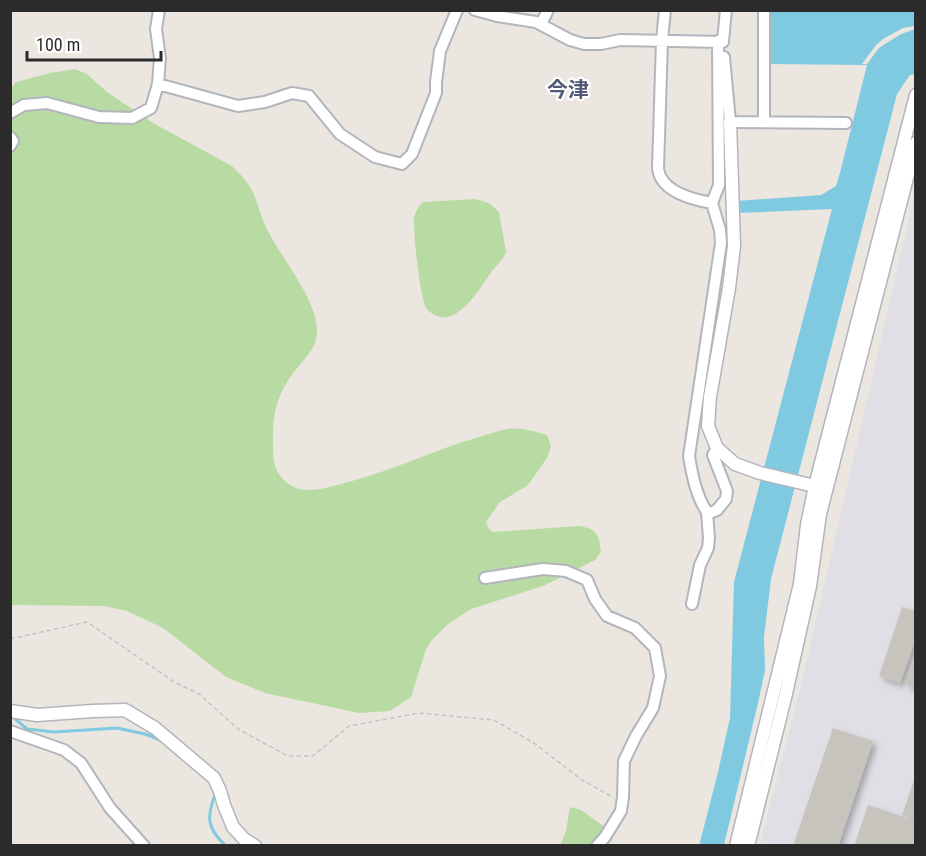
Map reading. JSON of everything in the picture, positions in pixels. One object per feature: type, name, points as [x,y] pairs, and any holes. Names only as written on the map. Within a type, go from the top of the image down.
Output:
[{"type":"street","points":[[10,114],[24,105],[47,103],[99,117],[132,118],[151,108],[158,84],[160,58],[156,29],[159,10]]},
{"type":"street","points":[[158,84],[238,106],[266,102],[292,93],[309,96],[340,134],[375,157],[402,164],[412,153],[436,93],[440,51],[457,10]]},
{"type":"street","points":[[475,10],[536,22],[570,40],[584,44],[601,44],[620,40],[720,41]]},
{"type":"street","points":[[541,24],[548,10]]},
{"type":"street","points":[[665,10],[658,169],[661,178],[671,188],[681,194],[712,203]]},
{"type":"street","points":[[692,604],[700,565],[708,548],[709,538],[707,512],[702,505],[689,456],[721,243],[720,230],[712,203],[719,185],[720,41],[726,10]]},
{"type":"street","points":[[764,10],[764,122]]},
{"type":"street","points":[[720,41],[730,122],[734,246],[710,397],[708,426],[717,448],[735,464],[760,473],[816,486]]},
{"type":"street","points":[[736,846],[800,584],[807,525],[816,486],[915,95]]},
{"type":"street","points":[[730,122],[846,123]]},
{"type":"street","points":[[10,137],[13,141],[10,146]]},
{"type":"street","points":[[748,846],[810,586],[820,514],[816,486],[915,143]]},
{"type":"street","points":[[707,512],[717,510],[726,499],[727,491],[713,455],[717,448]]},
{"type":"street","points":[[485,578],[543,569],[566,571],[588,580],[595,599],[607,616],[635,628],[655,648],[660,676],[653,708],[624,761],[621,811],[597,846]]},
{"type":"street","points":[[10,711],[37,715],[125,710],[155,728],[214,778],[233,827],[244,839],[255,846]]},
{"type":"street","points":[[10,731],[64,750],[81,763],[110,808],[144,846]]},
{"type":"path","points":[[10,639],[87,622],[174,682],[199,694],[238,729],[288,756],[314,756],[349,726],[419,713],[494,720],[534,743],[591,785],[609,795],[623,797]]},
{"type":"shaded area","points":[[915,193],[915,845],[760,846],[807,660]]},
{"type":"green space","points":[[75,69],[87,74],[107,92],[153,123],[232,166],[250,187],[275,244],[302,287],[315,316],[317,330],[313,347],[286,384],[275,414],[274,463],[286,482],[296,488],[313,490],[336,486],[499,431],[522,429],[532,431],[547,435],[551,446],[547,458],[528,485],[500,502],[486,522],[489,529],[493,532],[585,527],[596,533],[599,541],[601,552],[595,560],[543,586],[471,609],[448,624],[426,649],[411,697],[390,711],[359,713],[265,693],[226,677],[163,628],[127,611],[103,606],[11,605],[11,89],[16,82]]},
{"type":"green space","points":[[475,199],[489,203],[499,212],[506,252],[463,308],[446,317],[436,316],[427,309],[422,293],[414,225],[417,209],[423,202]]},
{"type":"green space","points":[[570,807],[581,810],[602,825],[611,835],[612,839],[608,845],[560,846],[566,831]]},
{"type":"water","points":[[769,11],[915,11],[915,74],[910,75],[897,94],[771,579],[764,637],[765,670],[724,845],[699,846],[730,718],[734,582],[832,209],[738,213],[736,201],[821,195],[836,186],[867,65],[768,64]]},
{"type":"pier","points":[[915,26],[915,29],[901,34],[879,48],[867,64],[862,64],[883,39],[903,28]]},
{"type":"building","points":[[902,607],[916,611],[916,638],[900,683],[879,676]]},
{"type":"building","points":[[916,657],[916,688],[906,685]]},
{"type":"building","points":[[833,728],[873,741],[838,846],[793,846]]},
{"type":"building","points":[[916,775],[916,820],[902,815]]},
{"type":"building","points":[[868,805],[916,821],[916,846],[854,846]]},
{"type":"waterway","points":[[12,716],[27,729],[54,732],[117,728],[145,734],[163,741]]},
{"type":"waterway","points":[[216,791],[211,807],[211,826],[226,846]]},
{"type":"district","name":"今津","points":[[568,90]]}]
